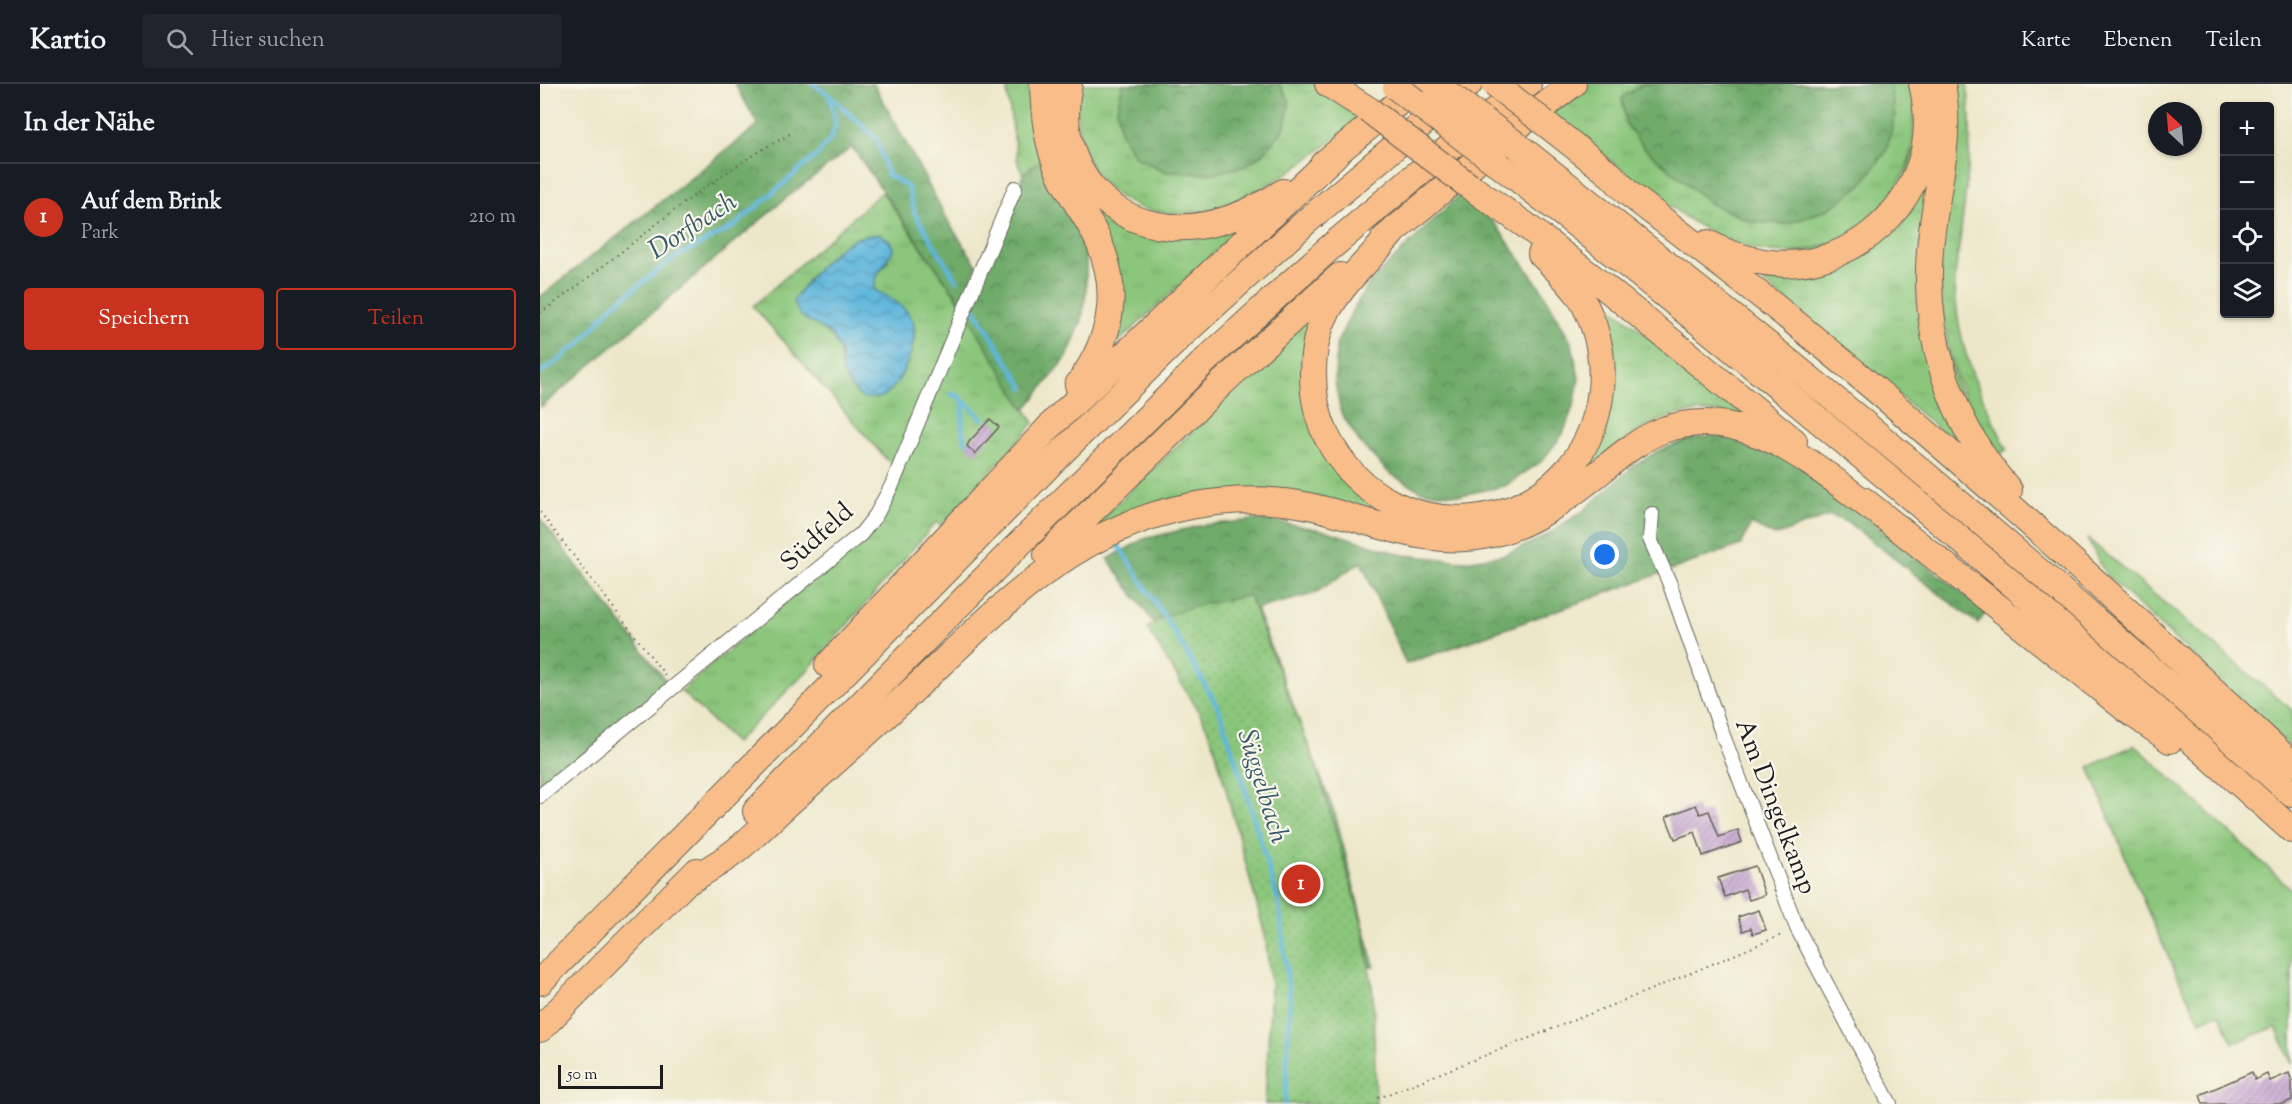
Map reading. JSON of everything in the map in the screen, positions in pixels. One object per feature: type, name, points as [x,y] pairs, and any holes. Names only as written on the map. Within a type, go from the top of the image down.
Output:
[{"type":"highway","points":[[1043,84],[1047,137],[1053,157],[1061,176],[1094,231],[1109,272],[1112,293],[1110,314],[1100,350],[1091,368],[1055,421]]},
{"type":"highway","points":[[1069,84],[1065,126],[1070,151],[1082,173],[1101,197],[1116,209],[1153,225],[1173,228],[1217,223],[1248,212],[1272,199],[1335,155]]},
{"type":"highway","points":[[1328,84],[1369,110]]},
{"type":"highway","points":[[1338,84],[1491,203],[1524,224],[1606,288],[1767,417],[1874,510]]},
{"type":"highway","points":[[1435,84],[1703,291],[1882,438],[2059,589],[2292,794]]},
{"type":"highway","points":[[540,982],[1054,460],[1184,333],[1308,219],[1468,84]]},
{"type":"highway","points":[[1494,84],[1611,175],[1628,193],[1769,302],[1869,385],[2073,562],[2292,764]]},
{"type":"highway","points":[[540,1029],[1007,556],[1207,359],[1325,252],[1528,84]]},
{"type":"highway","points":[[1008,601],[1023,580],[1222,383],[1396,228],[1518,126],[1573,84]]},
{"type":"highway","points":[[1611,175],[1636,189],[1698,237],[1730,253],[1750,260],[1774,263],[1814,261],[1840,253],[1857,244],[1874,232],[1904,198],[1922,160],[1925,142],[1926,101],[1922,84]]},
{"type":"highway","points":[[1942,84],[1947,109],[1946,137],[1931,238],[1928,275],[1932,327],[1938,356],[1953,401],[1985,459],[2073,562]]},
{"type":"highway","points":[[727,790],[753,743],[1055,421],[1335,155],[1403,85],[1497,164],[1669,298],[1819,420],[2070,632],[2292,830]]},
{"type":"highway","points":[[1396,228],[1338,294],[1326,314],[1317,341],[1313,365],[1315,392],[1323,427],[1334,452],[1350,472],[1389,503],[1418,515],[1451,519],[1489,516],[1518,506],[1545,491],[1566,472],[1581,452],[1592,430],[1602,378],[1601,353],[1596,332],[1580,296],[1491,203]]},
{"type":"highway","points":[[684,884],[735,851],[837,762],[1008,601],[1056,562],[1104,534],[1158,513],[1219,501],[1252,500],[1307,506],[1437,538],[1460,539],[1486,536],[1513,529],[1535,519],[1637,443],[1664,430],[1692,424],[1724,424],[1766,436],[1793,451],[1874,510],[2126,709],[2246,788]]},
{"type":"street","name":"Südfeld","points":[[540,796],[861,534],[876,515],[892,485],[1015,188]]},
{"type":"street","name":"Am Dingelkamp","points":[[1652,514],[1650,538],[1669,582],[1722,733],[1797,928],[1890,1104]]},
{"type":"path","points":[[540,313],[718,178],[753,153],[792,133]]},
{"type":"path","points":[[540,512],[674,687]]},
{"type":"path","points":[[1378,1098],[1650,990],[1797,928]]},
{"type":"green space","points":[[735,84],[874,84],[951,226],[977,265],[961,303],[852,147],[785,199],[540,408],[540,297],[758,125]]},
{"type":"green space","points":[[1006,84],[1028,84],[1032,124],[1041,160],[1023,174],[1018,164]]},
{"type":"green space","points":[[1050,84],[1059,84],[1108,215],[1251,218],[1107,353],[1113,335]]},
{"type":"green space","points":[[1081,84],[1316,84],[1361,117],[1315,154],[1262,188],[1234,201],[1206,210],[1177,214],[1148,210],[1133,205],[1113,192],[1097,175],[1081,143],[1077,108]]},
{"type":"green space","points":[[1123,84],[1279,84],[1290,102],[1284,130],[1261,156],[1242,167],[1209,174],[1166,172],[1135,157],[1120,131],[1117,109]]},
{"type":"green space","points":[[1588,84],[1912,84],[1915,121],[1911,154],[1906,169],[1888,199],[1865,224],[1854,232],[1830,243],[1802,251],[1775,253],[1749,248],[1724,239],[1677,211],[1550,113]]},
{"type":"green space","points":[[1643,84],[1890,84],[1895,116],[1886,152],[1861,185],[1829,209],[1787,224],[1751,222],[1710,203],[1644,148],[1626,124],[1622,98]]},
{"type":"green space","points":[[1935,84],[1922,264],[1979,463],[1747,268],[1889,228]]},
{"type":"green space","points":[[1955,84],[1967,84],[1970,123],[1967,181],[1955,277],[1957,312],[1972,372],[2007,449],[1995,458],[1971,413],[1956,376],[1942,310],[1941,243],[1957,134],[1958,99]]},
{"type":"green space","points":[[1041,160],[1086,246],[1086,292],[1082,320],[1067,357],[1025,410],[965,311],[1012,205],[1023,174]]},
{"type":"green space","points":[[882,192],[961,303],[1034,423],[941,526],[936,522],[807,671],[735,743],[681,691],[865,535],[890,504],[902,473],[886,459],[753,306]],"holes":[[[889,261],[876,278],[875,291],[896,302],[911,320],[914,327],[914,338],[908,359],[842,372],[837,345],[819,326]]]},
{"type":"green space","points":[[1461,193],[1496,225],[1544,293],[1572,344],[1579,378],[1575,401],[1563,434],[1542,461],[1505,486],[1461,495],[1421,491],[1389,473],[1360,443],[1341,413],[1335,383],[1336,345],[1353,309],[1371,281]]},
{"type":"green space","points":[[1586,287],[1749,417],[1715,412],[1695,412],[1654,423],[1619,445],[1545,504],[1528,514],[1479,529],[1436,530],[1391,521],[1303,495],[1275,491],[1246,491],[1218,493],[1163,505],[1084,536],[1317,310],[1307,347],[1305,365],[1307,401],[1311,419],[1328,453],[1369,497],[1417,521],[1468,526],[1517,514],[1559,488],[1591,449],[1608,398],[1606,339],[1584,289]]},
{"type":"green space","points":[[1727,434],[1792,459],[1986,612],[1978,624],[1850,524],[1831,515],[1775,536],[1751,524],[1741,545],[1406,664],[1361,562],[1314,594],[1256,609],[1336,817],[1374,966],[1296,970],[1213,714],[1163,636],[1108,559],[1144,539],[1203,525],[1263,519],[1327,531],[1403,555],[1464,561],[1504,555],[1542,538],[1583,511],[1631,468],[1656,452],[1689,439]]},
{"type":"green space","points":[[540,518],[669,685],[540,790]]},
{"type":"green space","points":[[2087,538],[2292,710],[2292,748],[2106,575]]},
{"type":"green space","points":[[1249,595],[1316,765],[1363,926],[1373,994],[1376,1104],[1265,1104],[1271,986],[1265,935],[1214,745],[1202,717],[1147,628],[1181,610]]},
{"type":"green space","points":[[2135,745],[2292,890],[2292,1064],[2276,1027],[2233,1043],[2220,1015],[2217,1014],[2200,1021],[2184,990],[2141,896],[2089,767]]},
{"type":"water","points":[[880,234],[890,241],[893,249],[878,274],[875,290],[909,314],[914,327],[914,338],[912,350],[895,385],[881,397],[862,398],[850,386],[842,372],[841,354],[832,335],[801,316],[793,302],[819,268],[844,245],[852,240]]},
{"type":"building","points":[[990,419],[999,427],[975,454],[967,446]]},
{"type":"building","points":[[1696,805],[1700,814],[1709,811],[1719,837],[1738,830],[1742,842],[1703,856],[1695,832],[1675,839],[1666,817]]},
{"type":"building","points":[[1755,866],[1765,895],[1749,900],[1745,889],[1725,897],[1718,878]]},
{"type":"building","points":[[1759,910],[1766,930],[1753,934],[1751,928],[1743,931],[1738,917]]},
{"type":"building","points":[[2252,1072],[2255,1080],[2267,1074],[2270,1081],[2289,1073],[2292,1081],[2292,1100],[2283,1104],[2203,1104],[2200,1095]]},
{"type":"waterway","name":"Süggelbach","points":[[813,84],[829,95],[877,139],[887,174],[908,187],[915,214],[957,281]]},
{"type":"waterway","name":"Dorfbach","points":[[540,373],[579,345],[611,307],[674,258],[733,227],[818,154],[831,138],[836,124],[829,95]]},
{"type":"waterway","name":"Süggelbach","points":[[975,310],[1024,388]]},
{"type":"waterway","points":[[952,394],[958,396],[983,419]]},
{"type":"waterway","points":[[964,402],[962,430],[969,445]]},
{"type":"waterway","name":"Süggelbach","points":[[1117,543],[1173,630],[1219,709],[1248,799],[1279,904],[1290,1001],[1285,1104]]},
{"type":"place","name":"Auf dem Brink","points":[[1301,884]]}]
